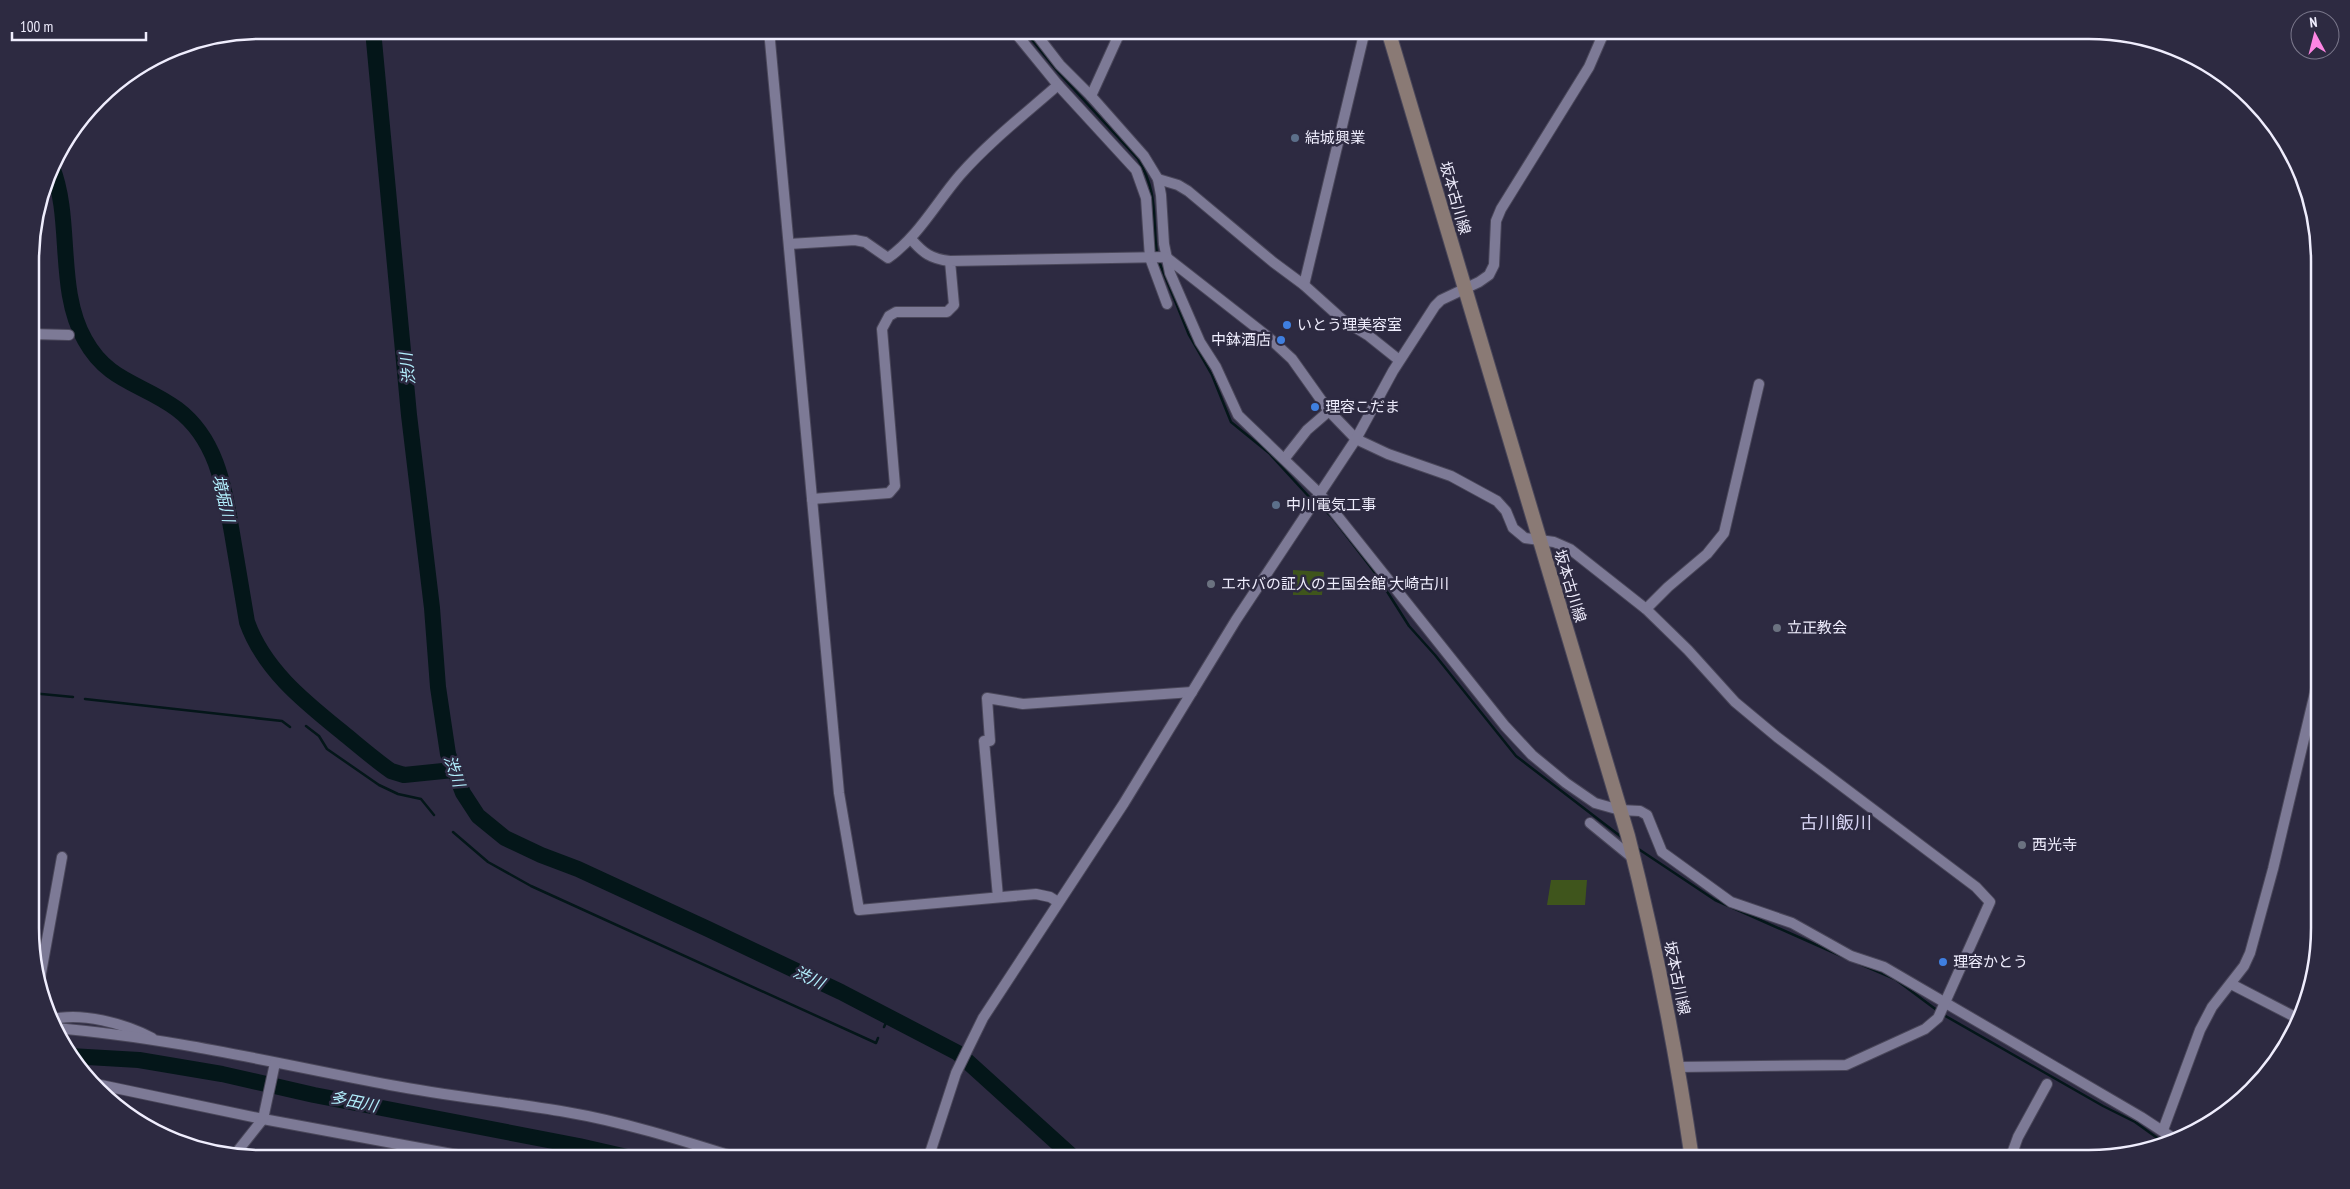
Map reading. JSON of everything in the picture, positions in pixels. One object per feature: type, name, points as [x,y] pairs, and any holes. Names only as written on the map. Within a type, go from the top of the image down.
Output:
[{"type":"main road","name":"坂本古川線","points":[[1391,39],[1634,858],[1678,1067],[1691,1150]]},
{"type":"street","points":[[770,39],[840,802],[859,910],[1036,894],[1050,897],[1058,902]]},
{"type":"street","points":[[1020,39],[1058,85],[1078,104],[1136,170],[1146,198],[1167,304]]},
{"type":"street","points":[[1040,39],[1060,65],[1144,156],[1158,178],[1161,195],[1158,257],[1177,291],[1200,342],[1216,367],[1238,415],[1285,458],[1319,495],[1505,726],[1532,755],[1566,783],[1596,803],[1620,810],[1640,811],[1647,815],[1662,852],[1731,902],[1792,923],[1851,956],[1884,967],[2169,1135]]},
{"type":"street","points":[[1078,104],[1089,95],[1117,39]]},
{"type":"street","points":[[1304,285],[1363,39]]},
{"type":"street","points":[[931,1150],[956,1073],[983,1018],[1124,803],[1192,692],[1356,439],[1399,360],[1441,300],[1489,275],[1494,265],[1496,221],[1501,209],[1589,67],[1600,39]]},
{"type":"street","points":[[789,244],[855,240],[865,242],[888,258],[911,239],[961,174],[984,150],[1058,85]]},
{"type":"street","points":[[1158,178],[1178,185],[1188,191],[1273,262],[1304,285],[1343,320],[1369,336],[1399,360]]},
{"type":"street","points":[[911,239],[930,257],[950,260],[1158,257],[1276,344],[1298,367],[1329,411],[1356,439],[1388,454],[1451,476],[1497,500],[1506,511],[1517,532],[1525,538],[1554,542],[1570,548],[1646,609],[1688,650],[1735,702],[1777,737],[1976,887],[1990,902],[1938,1018],[1926,1029],[1846,1065],[1678,1067]]},
{"type":"street","points":[[812,499],[889,493],[895,486],[882,329],[889,316],[896,312],[947,312],[950,310],[954,305],[950,260]]},
{"type":"street","points":[[39,334],[69,335]]},
{"type":"street","points":[[1646,609],[1668,587],[1707,554],[1724,533],[1759,384]]},
{"type":"street","points":[[1285,458],[1307,430],[1329,411]]},
{"type":"street","points":[[998,897],[984,741],[990,741],[987,698],[1023,704],[1192,692]]},
{"type":"street","points":[[2163,1130],[2200,1030],[2212,1007],[2244,966],[2250,952],[2273,868],[2311,709]]},
{"type":"street","points":[[1590,823],[1634,858]]},
{"type":"street","points":[[42,966],[62,857]]},
{"type":"street","points":[[2231,984],[2293,1016]]},
{"type":"street","points":[[59,1019],[68,1017],[111,1022],[138,1030],[160,1042]]},
{"type":"street","points":[[64,1029],[160,1042],[275,1066],[441,1094],[567,1112],[665,1136],[711,1150]]},
{"type":"street","points":[[239,1149],[264,1116],[275,1066]]},
{"type":"street","points":[[2013,1150],[2018,1137],[2047,1084]]},
{"type":"street","points":[[105,1086],[435,1150]]},
{"type":"green space","points":[[1293,570],[1324,572],[1322,595],[1293,595]]},
{"type":"green space","points":[[1551,880],[1587,880],[1585,905],[1547,905]]},
{"type":"waterway","name":"境堀川","points":[[374,39],[409,415],[432,608],[438,687],[448,754],[463,793],[478,816],[505,838],[541,855],[578,869],[841,992],[958,1053],[1065,1150]]},
{"type":"waterway","points":[[1031,39],[1059,73],[1138,159],[1145,172],[1152,195],[1157,254]]},
{"type":"waterway","name":"境堀川","points":[[55,178],[62,209],[67,277],[76,320],[85,340],[104,365],[177,409],[191,421],[210,449],[226,498],[247,622],[254,639],[264,655],[300,697],[391,771],[404,775],[453,770]]},
{"type":"waterway","points":[[1158,259],[1189,335],[1212,375],[1231,422],[1269,453],[1312,500]]},
{"type":"waterway","points":[[1317,503],[1332,517],[1376,574],[1409,626],[1435,655],[1516,756],[1624,839]]},
{"type":"waterway","points":[[39,694],[73,697]]},
{"type":"waterway","points":[[85,699],[282,721],[290,727]]},
{"type":"waterway","points":[[306,726],[319,736],[327,749],[379,785],[398,794],[421,799],[434,815]]},
{"type":"waterway","points":[[453,832],[488,862],[531,886],[876,1043],[878,1038]]},
{"type":"waterway","points":[[1637,848],[1715,900],[1848,959]]},
{"type":"waterway","points":[[1860,964],[1895,979],[1938,1011]]},
{"type":"waterway","points":[[1942,1014],[2103,1106],[2135,1122],[2158,1139]]},
{"type":"waterway","points":[[884,1027],[889,1016]]},
{"type":"waterway","name":"多田川","points":[[80,1057],[139,1060],[222,1074],[314,1095],[597,1150]]},
{"type":"place","name":"結城興業","points":[[1295,138]]},
{"type":"place","name":"いとう理美容室","points":[[1287,325]]},
{"type":"place","name":"中鉢酒店","points":[[1281,340]]},
{"type":"place","name":"理容こだま","points":[[1315,407]]},
{"type":"place","name":"中川電気工事","points":[[1276,505]]},
{"type":"place","name":"エホバの証人の王国会館 大崎古川","points":[[1211,584]]},
{"type":"place","name":"立正教会","points":[[1777,628]]},
{"type":"place","name":"西光寺","points":[[2022,845]]},
{"type":"place","name":"理容かとう","points":[[1943,962]]},
{"type":"district","name":"古川飯川","points":[[1836,823]]},
{"type":"water label","name":"渋川","points":[[407,369]]},
{"type":"water label","name":"渋川","points":[[455,771]]},
{"type":"water label","name":"渋川","points":[[809,977]]}]
